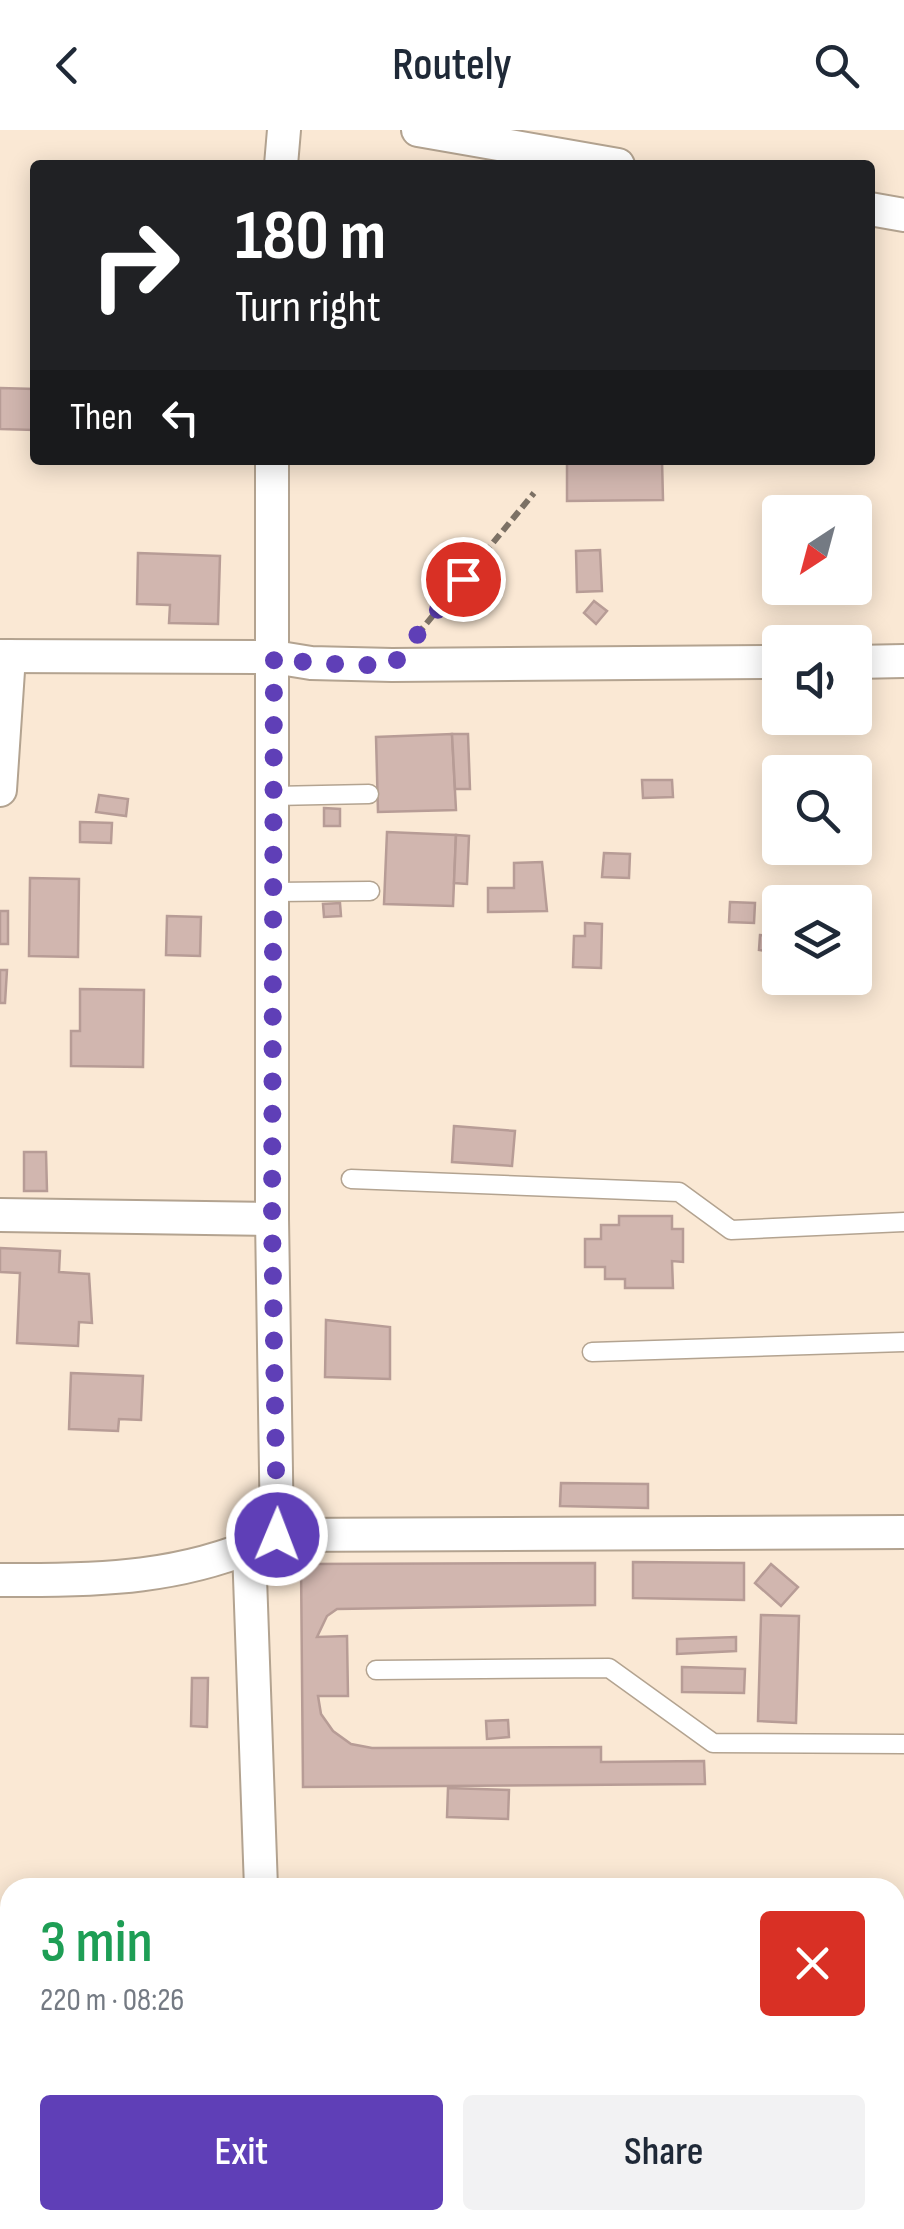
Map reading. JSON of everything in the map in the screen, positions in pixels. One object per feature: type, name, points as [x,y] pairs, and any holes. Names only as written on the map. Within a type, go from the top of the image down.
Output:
[{"type":"street","points":[[281,160],[284,130]]},
{"type":"street","points":[[418,130],[589,160]]},
{"type":"street","points":[[875,210],[904,215]]},
{"type":"street","points":[[261,1878],[275,892],[272,465]]},
{"type":"street","points":[[0,790],[4,656],[274,657],[311,663],[392,666],[762,662]]},
{"type":"street","points":[[872,662],[904,661]]},
{"type":"street","points":[[0,1215],[272,1219]]},
{"type":"street","points":[[0,1580],[129,1578],[196,1567],[263,1542],[904,1532]]},
{"type":"lane","points":[[274,796],[370,794]]},
{"type":"lane","points":[[275,892],[370,891]]},
{"type":"lane","points":[[351,1180],[679,1192],[731,1230],[904,1222]]},
{"type":"lane","points":[[592,1352],[904,1342]]},
{"type":"lane","points":[[376,1670],[609,1668],[713,1743],[904,1744]]},
{"type":"path","points":[[392,666],[534,493]]},
{"type":"building","points":[[0,388],[30,389],[30,430],[0,429]]},
{"type":"building","points":[[567,465],[662,465],[663,500],[567,501]]},
{"type":"building","points":[[600,550],[602,591],[577,592],[576,551]]},
{"type":"building","points":[[138,553],[220,556],[218,624],[169,623],[170,605],[137,604]]},
{"type":"building","points":[[594,601],[607,611],[596,624],[584,613]]},
{"type":"building","points":[[452,734],[456,810],[378,812],[376,737]]},
{"type":"building","points":[[452,734],[468,734],[470,789],[455,789]]},
{"type":"building","points":[[642,780],[672,780],[673,797],[643,798]]},
{"type":"building","points":[[99,795],[128,799],[126,816],[96,812]]},
{"type":"building","points":[[324,808],[340,809],[340,826],[324,826]]},
{"type":"building","points":[[80,822],[112,823],[111,843],[80,842]]},
{"type":"building","points":[[387,832],[456,835],[453,906],[384,904]]},
{"type":"building","points":[[456,835],[469,836],[467,884],[454,883]]},
{"type":"building","points":[[604,853],[630,854],[629,878],[602,877]]},
{"type":"building","points":[[542,862],[547,911],[488,912],[488,888],[514,888],[514,863]]},
{"type":"building","points":[[30,878],[79,879],[78,957],[29,956]]},
{"type":"building","points":[[730,902],[755,903],[754,923],[729,922]]},
{"type":"building","points":[[340,903],[341,916],[324,917],[323,904]]},
{"type":"building","points":[[0,911],[8,911],[8,944],[0,944]]},
{"type":"building","points":[[167,916],[201,917],[200,956],[166,955]]},
{"type":"building","points":[[585,923],[602,924],[601,968],[573,967],[574,936],[585,936]]},
{"type":"building","points":[[0,970],[7,970],[5,1003],[0,1003]]},
{"type":"building","points":[[80,989],[144,990],[143,1067],[71,1066],[71,1031],[80,1031]]},
{"type":"building","points":[[454,1126],[515,1131],[512,1166],[452,1162]]},
{"type":"building","points":[[24,1152],[46,1152],[47,1191],[24,1191]]},
{"type":"building","points":[[619,1216],[672,1216],[672,1229],[683,1229],[683,1262],[672,1261],[673,1288],[625,1288],[625,1279],[605,1279],[605,1267],[585,1267],[585,1239],[601,1239],[601,1225],[619,1225]]},
{"type":"building","points":[[0,1248],[60,1251],[59,1272],[89,1274],[92,1323],[79,1322],[78,1346],[17,1343],[20,1273],[0,1272]]},
{"type":"building","points":[[326,1320],[390,1327],[390,1379],[325,1377]]},
{"type":"building","points":[[71,1373],[143,1376],[141,1420],[119,1419],[118,1431],[69,1429]]},
{"type":"building","points":[[561,1483],[648,1484],[648,1508],[560,1506]]},
{"type":"building","points":[[633,1562],[744,1563],[744,1600],[633,1598]]},
{"type":"building","points":[[595,1563],[595,1605],[337,1609],[327,1616],[317,1637],[347,1636],[348,1696],[318,1696],[321,1714],[333,1731],[351,1744],[372,1748],[601,1747],[601,1762],[704,1761],[705,1784],[303,1787],[301,1564]]},
{"type":"building","points":[[771,1564],[798,1587],[781,1606],[755,1583]]},
{"type":"building","points":[[761,1615],[799,1616],[796,1723],[758,1721]]},
{"type":"building","points":[[736,1637],[736,1651],[677,1654],[677,1639]]},
{"type":"building","points":[[682,1667],[745,1669],[744,1693],[682,1692]]},
{"type":"building","points":[[192,1678],[208,1678],[207,1727],[191,1726]]},
{"type":"building","points":[[508,1720],[509,1737],[487,1739],[486,1721]]},
{"type":"building","points":[[448,1788],[509,1790],[508,1819],[447,1817]]},
{"type":"route","points":[[277,1535],[272,1219],[274,657],[311,663],[392,666],[463,579]]}]
